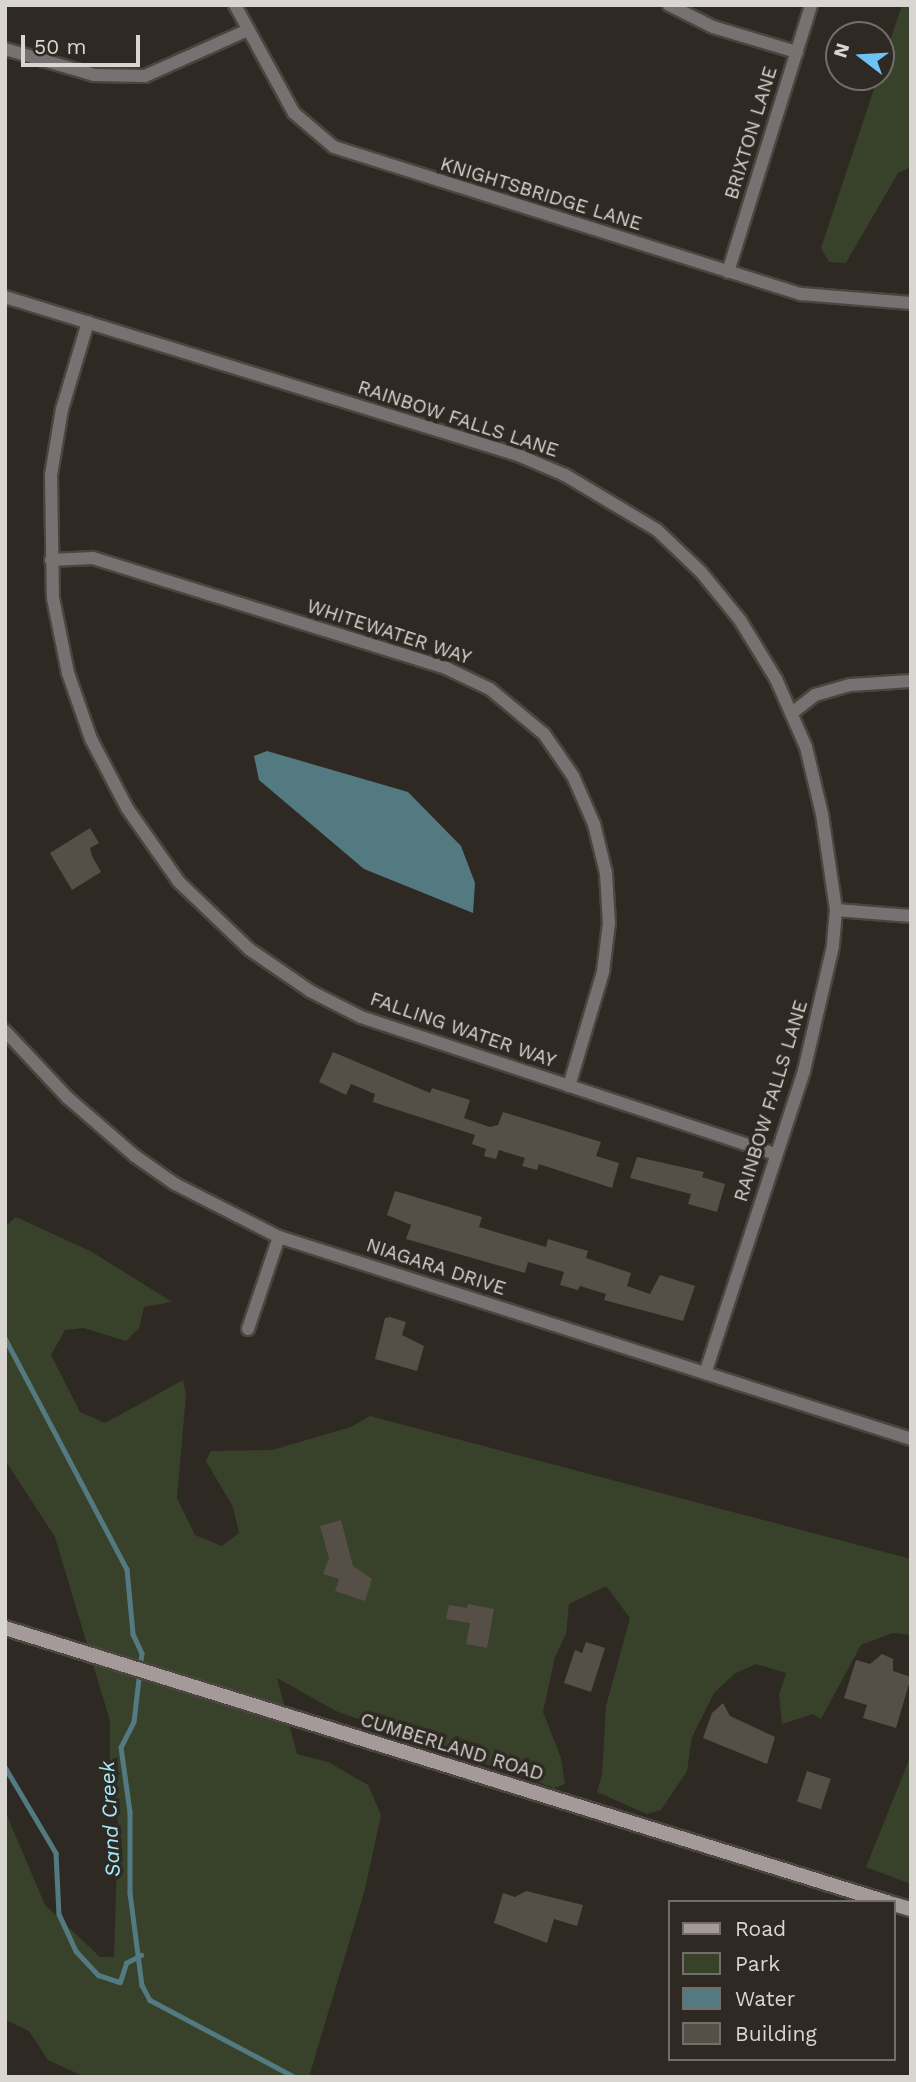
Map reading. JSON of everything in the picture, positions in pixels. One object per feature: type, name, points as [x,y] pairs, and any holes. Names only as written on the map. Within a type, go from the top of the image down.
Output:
[{"type":"main road","name":"CUMBERLAND ROAD","points":[[5,1628],[881,1900]]},
{"type":"street","name":"KNIGHTSBRIDGE LANE","points":[[234,5],[294,113],[334,147],[812,296],[911,303]]},
{"type":"street","points":[[669,5],[713,27],[797,52]]},
{"type":"street","name":"BRIXTON LANE","points":[[728,272],[811,5]]},
{"type":"street","points":[[5,49],[94,75],[145,76],[247,30]]},
{"type":"street","name":"RAINBOW FALLS LANE","points":[[5,297],[518,455],[619,503],[657,530],[701,572],[740,621],[792,713],[806,747],[822,814],[836,910],[820,1010],[705,1373]]},
{"type":"street","name":"FALLING WATER WAY","points":[[88,323],[56,440],[49,509],[51,560],[68,673],[91,739],[145,836],[203,907],[273,967],[361,1017],[776,1154]]},
{"type":"street","name":"WHITEWATER WAY","points":[[51,560],[93,558],[446,668],[490,689],[544,734],[573,776],[593,824],[606,873],[609,923],[603,972],[569,1086]]},
{"type":"street","points":[[792,713],[816,695],[850,685],[911,681]]},
{"type":"street","points":[[836,910],[911,916]]},
{"type":"street","name":"NIAGARA DRIVE","points":[[5,1031],[50,1082],[135,1156],[175,1184],[279,1237],[911,1439]]},
{"type":"street","points":[[248,1329],[279,1237]]},
{"type":"green space","points":[[902,5],[911,5],[911,167],[898,173],[846,263],[829,262],[821,248],[873,91],[895,91],[895,26]]},
{"type":"green space","points":[[16,1217],[92,1252],[172,1302],[144,1307],[139,1328],[126,1341],[84,1328],[65,1330],[51,1355],[80,1412],[105,1423],[183,1380],[186,1395],[177,1498],[195,1535],[222,1546],[239,1533],[233,1507],[206,1461],[211,1451],[272,1450],[351,1427],[370,1416],[911,1559],[911,1635],[893,1633],[861,1645],[821,1719],[813,1714],[782,1724],[779,1695],[786,1673],[756,1664],[734,1674],[714,1693],[692,1737],[687,1771],[661,1810],[647,1814],[597,1792],[602,1774],[606,1706],[630,1618],[606,1586],[569,1604],[566,1634],[555,1657],[543,1712],[561,1758],[565,1784],[554,1788],[336,1711],[277,1678],[297,1754],[328,1762],[368,1785],[381,1815],[365,1889],[309,2077],[85,2077],[48,2060],[29,2031],[5,2020],[5,1811],[45,1905],[100,1957],[114,1957],[118,1822],[110,1778],[110,1721],[55,1537],[5,1460],[5,1227]]},
{"type":"green space","points":[[911,1755],[911,1884],[866,1867]]},
{"type":"water","points":[[267,751],[408,792],[461,846],[475,883],[473,913],[364,869],[259,780],[254,756]]},
{"type":"building","points":[[90,828],[99,843],[90,848],[101,872],[72,890],[50,853]]},
{"type":"building","points":[[333,1052],[430,1093],[432,1088],[470,1100],[464,1118],[490,1127],[498,1125],[503,1112],[601,1142],[596,1156],[619,1163],[612,1188],[539,1164],[537,1170],[522,1166],[525,1158],[499,1150],[496,1159],[484,1156],[486,1149],[472,1144],[475,1135],[373,1102],[375,1094],[351,1084],[346,1095],[319,1082]]},
{"type":"building","points":[[637,1157],[704,1172],[702,1177],[725,1184],[717,1212],[688,1204],[691,1194],[630,1178]]},
{"type":"building","points":[[395,1191],[482,1217],[479,1227],[546,1247],[548,1239],[588,1251],[586,1258],[631,1273],[627,1286],[650,1294],[660,1275],[695,1286],[683,1321],[604,1300],[606,1294],[580,1286],[578,1290],[560,1285],[564,1272],[528,1262],[525,1273],[406,1239],[411,1225],[387,1215]]},
{"type":"building","points":[[385,1318],[406,1322],[402,1335],[424,1346],[417,1371],[375,1359]]},
{"type":"building","points":[[341,1520],[353,1566],[372,1579],[365,1601],[335,1591],[339,1579],[323,1574],[329,1558],[320,1526]]},
{"type":"building","points":[[468,1604],[494,1609],[487,1648],[466,1644],[470,1623],[446,1619],[449,1605],[467,1608]]},
{"type":"building","points":[[586,1642],[605,1648],[591,1692],[564,1683],[575,1650],[582,1653]]},
{"type":"building","points":[[882,1654],[893,1659],[893,1671],[911,1677],[896,1728],[863,1718],[867,1705],[844,1698],[856,1660],[870,1664]]},
{"type":"building","points":[[723,1703],[730,1716],[775,1737],[767,1764],[703,1738],[712,1713]]},
{"type":"building","points":[[807,1771],[831,1779],[821,1809],[797,1801]]},
{"type":"building","points":[[526,1891],[583,1905],[577,1926],[554,1919],[547,1943],[494,1923],[503,1893],[515,1897]]},
{"type":"waterway","name":"Sand Creek","points":[[5,1338],[127,1569],[133,1634],[142,1653],[134,1722],[121,1747],[130,1812],[130,1893],[142,1985],[150,2000],[295,2077]]},
{"type":"waterway","points":[[5,1767],[56,1853],[59,1914],[76,1951],[98,1975],[120,1982],[126,1963],[141,1955]]}]
